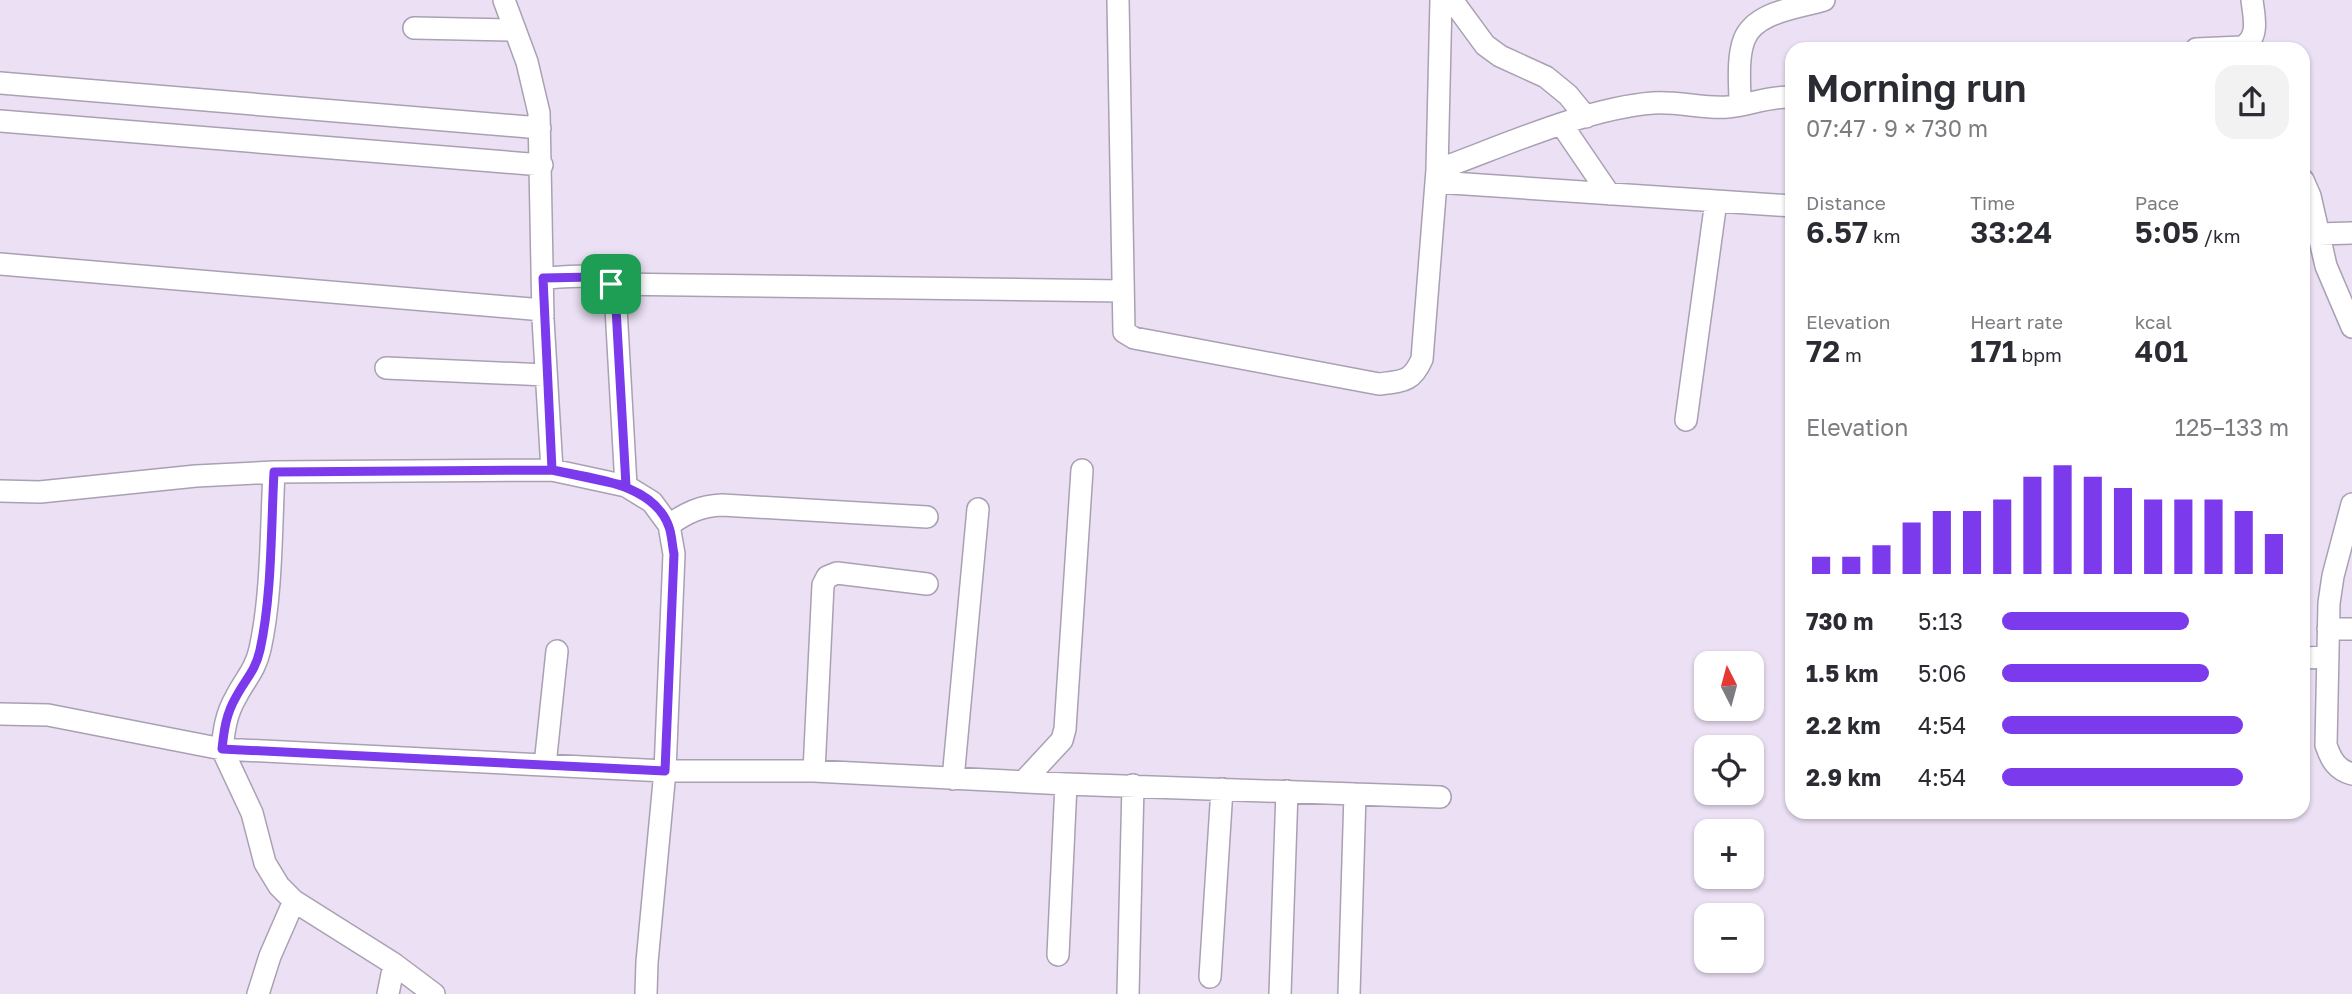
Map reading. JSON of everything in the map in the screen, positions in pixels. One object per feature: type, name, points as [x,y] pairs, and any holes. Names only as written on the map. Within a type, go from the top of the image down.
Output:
[{"type":"street","points":[[504,0],[527,62],[539,113],[543,310],[552,470]]},
{"type":"street","points":[[1118,0],[1124,332],[1134,338],[1379,384],[1403,381],[1416,373],[1422,359],[1436,176],[1441,0]]},
{"type":"street","points":[[1452,0],[1485,45],[1500,56],[1558,85],[1586,117]]},
{"type":"street","points":[[1740,105],[1741,55],[1744,40],[1750,30],[1759,21],[1772,15],[1824,0]]},
{"type":"street","points":[[2250,42],[2255,29],[2252,0]]},
{"type":"street","points":[[414,29],[515,30]]},
{"type":"street","points":[[0,83],[540,128]]},
{"type":"street","points":[[1436,176],[1562,125],[1610,110],[1653,103],[1717,107],[1785,98]]},
{"type":"street","points":[[0,121],[542,164]]},
{"type":"street","points":[[1562,125],[1609,194]]},
{"type":"street","points":[[1436,176],[1609,194],[1785,206]]},
{"type":"street","points":[[2310,196],[2332,282],[2352,327]]},
{"type":"street","points":[[1686,420],[1716,201]]},
{"type":"street","points":[[2318,234],[2352,233]]},
{"type":"street","points":[[0,264],[543,310]]},
{"type":"street","points":[[543,278],[594,277],[611,284],[1122,291]]},
{"type":"street","points":[[611,284],[615,290],[626,486]]},
{"type":"street","points":[[386,368],[547,375]]},
{"type":"street","points":[[0,491],[40,492],[196,476],[274,472],[552,470],[626,486],[652,502],[668,525],[674,554],[665,771],[646,994]]},
{"type":"street","points":[[1024,781],[1062,740],[1065,729],[1082,470]]},
{"type":"street","points":[[274,472],[267,589],[260,648],[250,677],[230,709],[224,726],[222,749],[252,813],[265,863],[279,886],[293,901],[394,964],[434,994]]},
{"type":"street","points":[[2352,504],[2333,576],[2328,629],[2326,746],[2335,765],[2352,774]]},
{"type":"street","points":[[668,525],[702,506],[722,505],[927,517]]},
{"type":"street","points":[[953,779],[978,509]]},
{"type":"street","points":[[814,771],[823,585],[827,577],[837,573],[928,584]]},
{"type":"street","points":[[2328,629],[2352,629]]},
{"type":"street","points":[[545,765],[557,651]]},
{"type":"street","points":[[2310,657],[2328,657]]},
{"type":"street","points":[[0,714],[48,715],[222,749],[665,771],[814,771],[1066,784],[1440,797]]},
{"type":"street","points":[[1058,955],[1066,784]]},
{"type":"street","points":[[1128,994],[1133,785]]},
{"type":"street","points":[[1210,977],[1222,789]]},
{"type":"street","points":[[1280,994],[1287,791]]},
{"type":"street","points":[[1349,994],[1355,794]]},
{"type":"street","points":[[258,994],[270,956],[293,901]]},
{"type":"street","points":[[388,994],[394,964]]},
{"type":"route","points":[[611,284],[594,277],[543,278],[552,470],[626,486],[652,502],[668,525],[674,554],[665,771],[222,749],[224,726],[230,709],[256,666],[260,648],[267,589],[274,472],[552,470],[626,486],[615,290],[611,284]]}]
